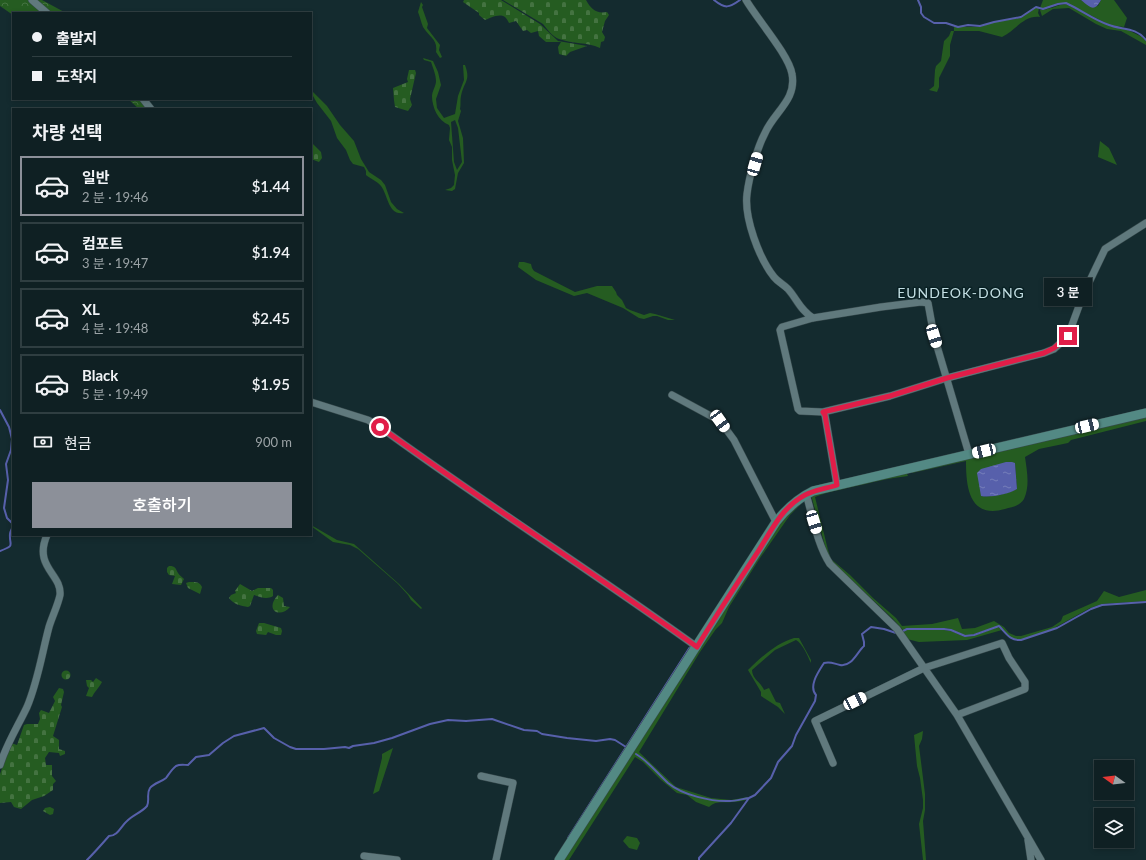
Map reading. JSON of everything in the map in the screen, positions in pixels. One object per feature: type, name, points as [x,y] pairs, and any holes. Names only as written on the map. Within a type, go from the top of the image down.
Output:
[{"type":"main road","points":[[559,860],[776,522],[788,507],[799,498],[813,491],[837,485],[1146,413]]},
{"type":"street","points":[[32,0],[46,12]]},
{"type":"street","points":[[746,0],[785,56],[792,74],[793,87],[786,104],[772,121],[759,147],[747,196],[750,225],[758,250],[769,270],[775,278],[787,288],[806,314],[813,318]]},
{"type":"street","points":[[144,100],[150,108]]},
{"type":"street","points":[[969,454],[947,378],[934,336],[928,303],[921,302],[881,307],[813,318],[780,330],[798,410],[800,411],[823,412],[890,396],[947,378],[1044,353],[1063,342],[1068,336],[1083,295],[1104,249],[1146,223]]},
{"type":"street","points":[[672,395],[720,421],[734,440],[776,522]]},
{"type":"street","points":[[312,402],[368,420],[380,427],[496,509],[618,591],[697,647]]},
{"type":"street","points":[[823,412],[825,415],[837,485]]},
{"type":"street","points":[[806,494],[826,558],[830,564],[897,629],[957,715],[1042,860]]},
{"type":"street","points":[[0,765],[6,748],[27,705],[49,626],[60,594],[57,582],[44,561],[44,542],[47,536]]},
{"type":"street","points":[[833,763],[814,721],[924,668],[1002,643],[1009,658],[1025,682],[1025,689],[957,715]]},
{"type":"street","points":[[480,776],[514,783],[496,860]]},
{"type":"street","points":[[1028,835],[1031,860]]},
{"type":"street","points":[[364,856],[397,860]]},
{"type":"green space","points":[[0,0],[29,0],[42,12],[12,12],[12,14],[0,6]]},
{"type":"green space","points":[[35,0],[42,0],[64,12],[52,12]]},
{"type":"green space","points":[[464,0],[501,0],[540,24],[558,41],[587,46],[570,52],[566,56],[559,54],[558,47],[561,42],[546,42],[539,36],[538,31],[531,33],[527,30],[523,31],[516,21],[509,23],[503,16],[495,16],[485,20],[479,15],[479,13],[463,2]]},
{"type":"green space","points":[[503,0],[586,0],[594,10],[607,12],[609,15],[605,21],[602,32],[605,37],[604,41],[601,42],[600,48],[559,39],[552,35],[543,24]]},
{"type":"green space","points":[[1043,0],[1081,0],[1091,7],[1098,6],[1101,0],[1114,0],[1127,18],[1124,27],[1110,25],[1066,3],[1058,3],[1043,9],[1040,8]]},
{"type":"green space","points":[[421,2],[428,24],[427,28],[440,45],[439,50],[442,57],[440,58],[436,52],[436,44],[423,27],[418,12]]},
{"type":"green space","points":[[1066,4],[1109,26],[1128,30],[1142,37],[1146,41],[1146,45],[1121,31],[1107,29],[1096,24],[1069,8],[1053,9],[1042,16],[1040,10]]},
{"type":"green space","points":[[1036,7],[1039,8],[1038,13],[1040,17],[1029,18],[1002,37],[979,31],[954,31],[954,27],[980,27],[994,22],[1021,18]]},
{"type":"green space","points":[[951,31],[954,31],[950,45],[950,56],[939,78],[939,87],[937,92],[929,90],[934,86],[935,70],[936,66],[941,61],[944,41],[949,36]]},
{"type":"green space","points":[[423,58],[433,61],[438,72],[441,85],[436,99],[437,108],[444,118],[455,114],[458,96],[464,80],[463,65],[465,65],[467,70],[467,78],[461,96],[461,111],[458,121],[463,138],[464,163],[458,173],[455,189],[452,191],[445,190],[454,185],[455,175],[452,160],[452,147],[449,140],[450,128],[449,125],[439,117],[434,109],[432,96],[436,83],[436,76],[431,62],[424,60]],"holes":[[[455,120],[458,128],[462,162],[457,170],[454,162],[451,122]]]},
{"type":"green space","points":[[409,70],[415,70],[416,73],[410,99],[412,105],[408,111],[395,107],[393,88],[408,82],[407,79]]},
{"type":"green space","points":[[312,91],[327,106],[340,125],[354,141],[361,159],[369,172],[381,180],[385,185],[391,202],[397,209],[404,213],[399,213],[392,208],[381,186],[366,175],[364,167],[353,164],[346,150],[337,138],[331,121],[313,96]]},
{"type":"green space","points":[[129,100],[141,100],[148,108],[138,108]]},
{"type":"green space","points":[[1100,141],[1109,148],[1117,165],[1098,157]]},
{"type":"green space","points":[[312,143],[321,152],[322,158],[319,162],[312,159]]},
{"type":"green space","points":[[519,262],[531,264],[534,271],[575,292],[597,286],[612,286],[626,308],[644,315],[650,313],[675,320],[668,320],[657,316],[644,319],[639,318],[623,308],[587,293],[574,296],[536,280],[518,267]]},
{"type":"green space","points":[[1146,416],[1146,421],[1071,440],[1068,443],[1039,449],[1025,457],[1027,473],[1026,494],[1024,499],[1018,505],[1005,509],[993,511],[984,509],[977,505],[969,490],[966,461],[912,473],[912,471]],"holes":[[[1015,463],[1017,489],[999,495],[981,496]]]},
{"type":"green space","points":[[906,472],[908,476],[873,482],[829,492],[815,497],[831,559],[896,618],[902,626],[932,624],[958,618],[962,629],[975,628],[994,621],[1004,627],[1009,633],[1016,636],[1021,636],[1052,627],[1061,621],[1063,616],[1097,601],[1104,591],[1119,597],[1146,590],[1146,601],[1102,604],[1090,608],[1047,632],[1021,640],[1011,638],[999,626],[965,636],[951,629],[944,628],[903,630],[830,560],[811,495]]},
{"type":"green space","points":[[801,504],[790,515],[760,558],[729,607],[722,623],[700,652],[639,752],[676,787],[711,798],[731,800],[748,797],[746,800],[717,803],[709,807],[696,802],[687,795],[677,793],[643,762],[635,757],[569,860],[564,860],[778,526],[786,516]]},
{"type":"green space","points":[[312,526],[337,540],[354,544],[399,584],[422,608],[421,609],[411,600],[398,584],[358,549],[350,545],[333,542]]},
{"type":"green space","points":[[169,566],[173,566],[178,574],[184,579],[181,585],[172,584],[175,576],[169,575],[167,572],[167,568]]},
{"type":"green space","points":[[197,582],[201,585],[202,587],[200,594],[188,588],[186,583]]},
{"type":"green space","points":[[240,584],[252,591],[258,588],[271,588],[273,590],[273,596],[266,598],[254,595],[250,606],[248,607],[237,604],[229,598],[231,595],[236,593],[235,591]]},
{"type":"green space","points":[[278,595],[283,598],[284,606],[290,607],[286,611],[278,612],[273,609],[274,600]]},
{"type":"green space","points":[[259,623],[281,628],[281,635],[268,632],[266,635],[257,634],[256,631]]},
{"type":"green space","points":[[998,627],[1002,630],[967,640],[919,642],[907,639],[903,632],[907,630],[944,630],[951,631],[965,637],[974,636]]},
{"type":"green space","points":[[794,638],[799,638],[811,660],[811,663],[803,647],[796,640],[775,650],[752,670],[753,676],[764,690],[769,688],[776,702],[780,703],[785,714],[778,707],[761,696],[761,692],[748,670],[758,660],[781,643]]},
{"type":"green space","points":[[66,670],[71,675],[66,680],[61,675]]},
{"type":"green space","points":[[96,678],[102,682],[92,697],[86,696],[89,688],[86,680],[91,680],[93,682]]},
{"type":"green space","points":[[59,688],[63,689],[64,692],[61,705],[62,707],[53,736],[59,740],[59,749],[65,751],[65,754],[60,756],[59,753],[49,752],[45,758],[46,765],[52,765],[52,776],[56,781],[53,784],[53,790],[44,796],[32,800],[21,809],[14,807],[11,802],[0,803],[0,774],[11,743],[17,745],[24,725],[38,724],[40,719],[39,713],[41,710],[49,713],[55,701],[53,697]]},
{"type":"green space","points":[[923,731],[919,746],[925,794],[923,821],[926,860],[923,860],[919,824],[923,808],[923,800],[917,766],[914,735]]},
{"type":"green space","points":[[393,748],[379,791],[373,794],[382,754]]},
{"type":"green space","points":[[50,807],[54,809],[53,814],[50,815],[43,811],[45,808]]},
{"type":"green space","points":[[627,836],[637,838],[640,843],[637,850],[629,848],[623,841]]},
{"type":"water","points":[[1081,0],[1101,0],[1094,8],[1092,8]]},
{"type":"water","points":[[1006,462],[1015,463],[1017,489],[999,495],[981,496],[977,473],[981,469]]},
{"type":"waterway","points":[[714,0],[724,6],[733,5],[740,0]]},
{"type":"waterway","points":[[918,0],[921,7],[921,13],[924,17],[934,23],[946,23],[958,27],[968,25],[980,26],[1021,17],[1036,7],[1043,9],[1066,3],[1103,23],[1138,33],[1146,40]]},
{"type":"waterway","points":[[0,410],[9,427],[12,439]]},
{"type":"waterway","points":[[12,439],[11,450],[6,464],[8,480],[4,508],[7,518],[12,523]]},
{"type":"waterway","points":[[0,551],[11,545],[10,533],[12,529]]},
{"type":"waterway","points":[[903,631],[907,629],[944,629],[951,630],[965,636],[974,635],[999,626],[1011,638],[1021,640],[1057,628],[1091,609],[1102,605],[1146,602]]},
{"type":"waterway","points":[[699,860],[699,858],[731,823],[749,798],[755,795],[771,778],[778,762],[792,746],[796,735],[815,701],[816,695],[813,687],[817,674],[824,663],[831,662],[840,665],[848,664],[864,646],[862,634],[871,627],[896,633]]},
{"type":"waterway","points":[[568,838],[690,647]]},
{"type":"waterway","points":[[87,860],[109,836],[117,833],[129,819],[147,806],[148,792],[150,788],[166,778],[176,766],[188,765],[196,757],[209,755],[234,736],[264,728],[274,738],[290,747],[296,749],[324,749],[349,748],[374,743],[430,724],[448,720],[466,721],[492,719],[524,730],[537,731],[542,734],[596,741],[610,739],[615,740],[626,747]]},
{"type":"waterway","points":[[636,754],[668,783],[681,791],[706,799],[723,801],[735,801],[749,798]]},
{"type":"district","name":"EUNDEOK-DONG","points":[[961,292]]},
{"type":"route","points":[[380,427],[496,509],[596,578],[618,591],[697,647],[776,522],[788,507],[799,498],[813,491],[837,485],[825,415],[823,412],[890,396],[947,378],[1044,353],[1063,342],[1068,336]]}]
